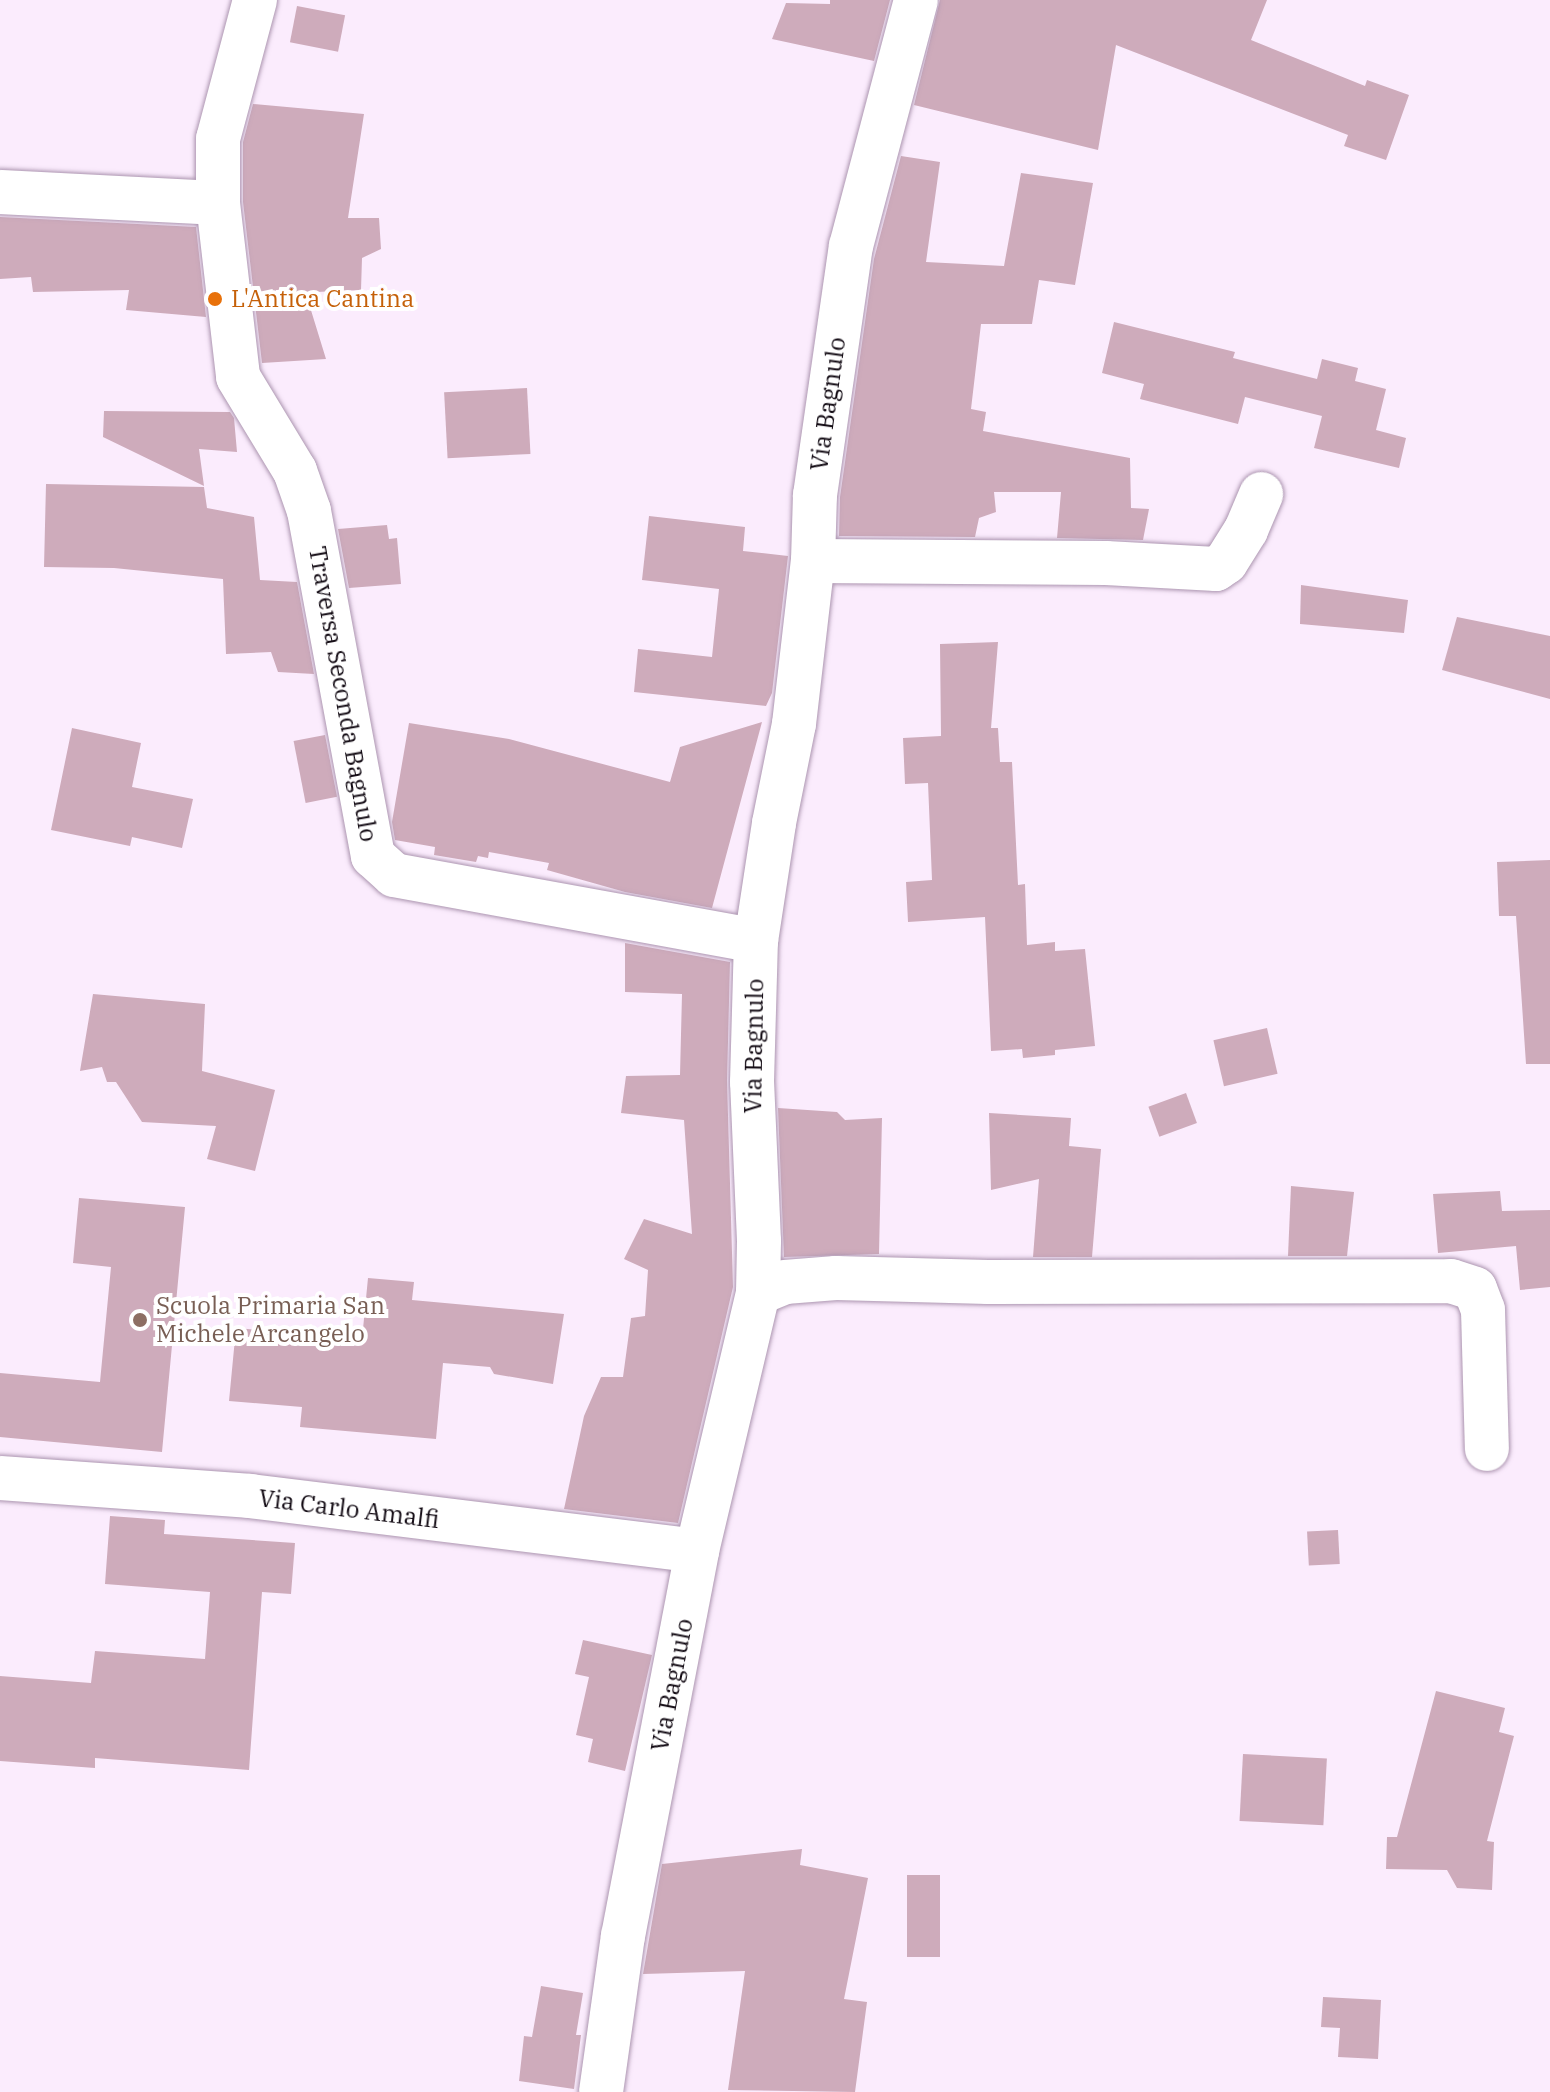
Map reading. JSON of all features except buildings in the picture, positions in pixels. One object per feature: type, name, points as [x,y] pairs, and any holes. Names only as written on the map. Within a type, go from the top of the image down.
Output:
[{"type":"street","name":"Traversa Seconda Bagnulo","points":[[255,0],[218,139],[218,203],[238,377],[295,471],[309,511],[373,856],[394,875],[756,941]]},
{"type":"street","name":"Via Bagnulo","points":[[601,2092],[623,1936],[697,1551],[758,1293],[759,1241],[752,1082],[756,941],[774,823],[794,724],[813,561],[815,495],[851,246],[916,0]]},
{"type":"street","points":[[0,192],[218,203]]},
{"type":"street","points":[[813,561],[1106,563],[1216,569],[1226,562],[1246,530],[1261,494]]},
{"type":"street","points":[[758,1293],[785,1282],[836,1278],[988,1282],[1451,1281],[1475,1289],[1483,1310],[1487,1449]]},
{"type":"street","name":"Via Carlo Amalfi","points":[[0,1478],[250,1496],[697,1551]]},
{"type":"place","name":"L'Antica Cantina","points":[[215,299]]},
{"type":"place","name":"Scuola Primaria San Michele Arcangelo","points":[[140,1320]]}]
